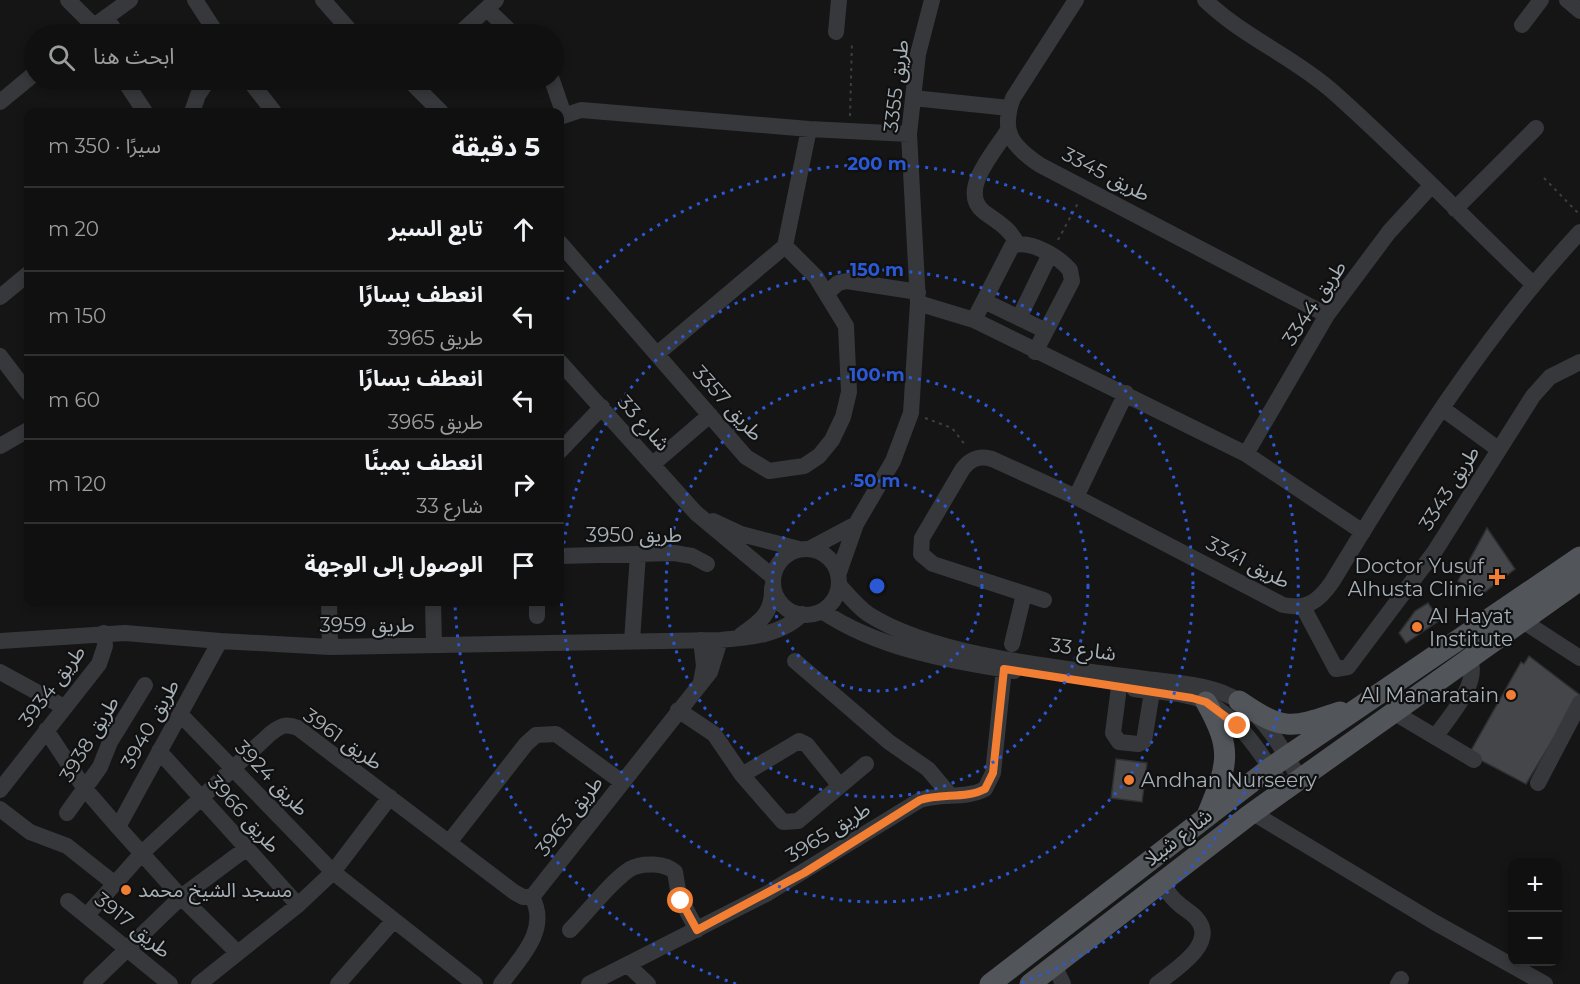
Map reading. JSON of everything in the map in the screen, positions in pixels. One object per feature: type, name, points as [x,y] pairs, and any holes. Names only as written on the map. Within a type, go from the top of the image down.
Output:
[{"type":"main road","name":"شارع شيلا","points":[[990,984],[1208,813],[1278,762],[1580,557]]},
{"type":"main road","name":"شارع شيلا","points":[[1030,984],[1058,975],[1161,882],[1253,813],[1580,580]]},
{"type":"main road","points":[[1239,701],[1270,722],[1287,725],[1303,724],[1366,703]]},
{"type":"main road","points":[[1206,702],[1221,732],[1226,764],[1208,813]]},
{"type":"street","points":[[68,0],[92,24]]},
{"type":"street","points":[[97,24],[130,0]]},
{"type":"street","points":[[195,0],[211,24]]},
{"type":"street","points":[[323,0],[344,24]]},
{"type":"street","points":[[836,32],[839,0]]},
{"type":"street","name":"طريق 3355","points":[[838,580],[856,524],[893,461],[911,414],[918,298],[909,134],[918,54],[932,0]]},
{"type":"street","points":[[1017,244],[1014,236],[979,207],[974,194],[977,181],[1008,130],[1009,108],[1013,98],[1076,0]]},
{"type":"street","points":[[1205,0],[1248,35],[1286,58],[1329,89],[1532,283]]},
{"type":"street","points":[[1522,25],[1541,0]]},
{"type":"street","points":[[1567,0],[1580,11]]},
{"type":"street","points":[[470,24],[491,4],[506,24]]},
{"type":"street","points":[[1,99],[24,82]]},
{"type":"street","points":[[131,90],[142,108]]},
{"type":"street","points":[[193,108],[201,90]]},
{"type":"street","points":[[257,90],[271,108]]},
{"type":"street","points":[[417,90],[437,108]]},
{"type":"street","points":[[555,90],[561,108]]},
{"type":"street","points":[[913,98],[1009,108]]},
{"type":"street","points":[[564,116],[581,110],[809,129],[909,134]]},
{"type":"street","points":[[1455,209],[1536,128]]},
{"type":"street","points":[[657,354],[785,246],[809,129]]},
{"type":"street","name":"طريق 3345","points":[[1008,130],[1017,149],[1040,165],[1087,187],[1327,315]]},
{"type":"street","name":"طريق 3344","points":[[1246,454],[1327,315],[1389,232],[1431,186]]},
{"type":"street","name":"طريق 3341","points":[[974,459],[992,459],[1076,497],[1284,605],[1303,607],[1312,604],[1326,591],[1443,409],[1532,283],[1580,232]]},
{"type":"street","points":[[974,320],[1009,249],[1017,244],[1050,254],[1070,270],[1072,281],[1035,352]]},
{"type":"street","name":"طريق 3357","points":[[564,248],[746,457],[769,471],[804,466],[819,456],[832,441],[843,417],[849,392],[846,326],[816,277],[785,246]]},
{"type":"street","points":[[1019,318],[1050,254]]},
{"type":"street","points":[[0,297],[24,277]]},
{"type":"street","points":[[827,293],[838,283],[847,281],[918,298],[974,320],[1246,454],[1363,531]]},
{"type":"street","points":[[984,301],[1046,332]]},
{"type":"street","points":[[0,356],[24,388]]},
{"type":"street","name":"طريق 3343","points":[[1303,607],[1336,669],[1348,667],[1435,552],[1533,396],[1550,377],[1580,362]]},
{"type":"street","name":"شارع 33","points":[[564,366],[696,513],[772,583]]},
{"type":"street","points":[[1076,497],[1126,393]]},
{"type":"street","points":[[564,447],[602,407]]},
{"type":"street","points":[[1443,409],[1498,449]]},
{"type":"street","points":[[653,465],[710,415]]},
{"type":"street","points":[[0,446],[24,432]]},
{"type":"street","points":[[974,459],[962,470],[922,538],[921,554],[933,564],[1044,600]]},
{"type":"street","name":"شارع 33","points":[[696,513],[741,534],[804,549]]},
{"type":"street","points":[[728,640],[765,617],[772,598],[772,583],[781,559],[856,524]]},
{"type":"street","points":[[772,583],[783,606],[802,614],[822,610],[830,604],[838,580],[828,557],[804,549]]},
{"type":"street","points":[[632,641],[638,554]]},
{"type":"street","name":"طريق 3950","points":[[564,556],[683,554],[707,564]]},
{"type":"street","name":"شارع 33","points":[[838,580],[867,613],[906,633],[943,645],[1046,665],[1204,688],[1239,701],[1273,737],[1278,762]]},
{"type":"street","points":[[1012,644],[1024,594]]},
{"type":"street","points":[[329,606],[330,646]]},
{"type":"street","points":[[433,606],[434,645]]},
{"type":"street","name":"شارع 33","points":[[822,610],[847,628],[926,654],[1206,702],[1238,726],[1278,762],[1292,785]]},
{"type":"street","name":"طريق 3959","points":[[0,641],[105,633],[157,634],[220,641],[330,646],[728,640],[782,628],[802,614]]},
{"type":"street","points":[[1523,621],[1580,658]]},
{"type":"street","name":"طريق 3934","points":[[0,790],[99,664],[105,646],[105,633]]},
{"type":"street","points":[[700,682],[704,666],[701,640]]},
{"type":"street","name":"طريق 3963","points":[[532,897],[713,666],[728,640]]},
{"type":"street","name":"طريق 3940","points":[[118,827],[220,641]]},
{"type":"street","points":[[1435,737],[1457,706],[1472,677],[1474,668],[1470,659]]},
{"type":"street","points":[[795,661],[889,742],[928,769],[949,794]]},
{"type":"street","name":"طريق 3965","points":[[589,984],[804,873],[920,800],[949,794],[979,792],[992,779],[1004,669]]},
{"type":"street","points":[[0,672],[64,707]]},
{"type":"street","name":"طريق 3938","points":[[66,813],[86,789],[103,761],[110,742],[145,686]]},
{"type":"street","points":[[1119,687],[1113,733],[1119,742],[1138,744],[1144,741],[1152,692]]},
{"type":"street","points":[[1538,783],[1580,703]]},
{"type":"street","points":[[678,710],[714,734],[742,775],[783,822],[798,821],[866,764]]},
{"type":"street","points":[[1395,713],[1474,760]]},
{"type":"street","name":"طريق 3924","points":[[180,714],[333,872]]},
{"type":"street","name":"طريق 3961","points":[[87,915],[143,852],[232,768],[281,725],[288,724],[298,728],[450,841],[514,892],[523,897],[532,897]]},
{"type":"street","points":[[46,730],[86,789],[118,827],[143,852],[181,897],[237,952]]},
{"type":"street","points":[[450,841],[526,744],[536,735],[556,734],[622,782]]},
{"type":"street","points":[[742,775],[799,741],[807,746],[840,786]]},
{"type":"street","name":"طريق 3966","points":[[159,751],[298,905]]},
{"type":"street","points":[[199,984],[298,905],[333,872],[390,797]]},
{"type":"street","points":[[0,809],[30,832],[67,846],[115,884]]},
{"type":"street","points":[[1253,813],[1434,922],[1545,984]]},
{"type":"street","points":[[92,984],[181,897],[247,848]]},
{"type":"street","points":[[570,930],[629,870],[646,865],[670,867],[675,872],[679,896],[697,930]]},
{"type":"street","points":[[333,872],[475,984]]},
{"type":"street","points":[[1157,984],[1197,949],[1203,938],[1202,926],[1197,917],[1176,902],[1161,882]]},
{"type":"street","points":[[501,984],[536,934],[539,913],[532,897]]},
{"type":"street","name":"طريق 3917","points":[[68,901],[128,947],[170,984]]},
{"type":"street","points":[[338,984],[394,920]]},
{"type":"street","points":[[628,965],[648,984]]},
{"type":"path","points":[[849,131],[852,41]]},
{"type":"path","points":[[1544,178],[1580,215]]},
{"type":"path","points":[[1050,254],[1087,187]]},
{"type":"path","points":[[911,414],[952,428],[974,459]]},
{"type":"building","points":[[1487,528],[1515,569],[1481,595],[1458,581]]},
{"type":"building","name":"Al Hayat Institute","points":[[1428,603],[1440,620],[1406,643],[1399,633],[1415,611]]},
{"type":"building","points":[[1529,656],[1580,695],[1526,784],[1469,754],[1521,662],[1524,664]]},
{"type":"building","name":"Andhan Nurseery","points":[[1116,759],[1147,763],[1142,802],[1111,798]]},
{"type":"place","name":"Doctor Yusuf Alhusta Clinic","points":[[1497,577]]},
{"type":"place","name":"Al Hayat Institute","points":[[1417,627]]},
{"type":"place","name":"Al Manaratain","points":[[1511,695]]},
{"type":"place","name":"Andhan Nurseery","points":[[1129,780]]},
{"type":"place","name":"مسجد الشيخ محمد","points":[[126,890]]},
{"type":"route","points":[[681,901],[697,930],[804,873],[920,800],[939,795],[972,794],[985,789],[993,773],[1004,669],[1192,698],[1206,702],[1238,726]]}]
